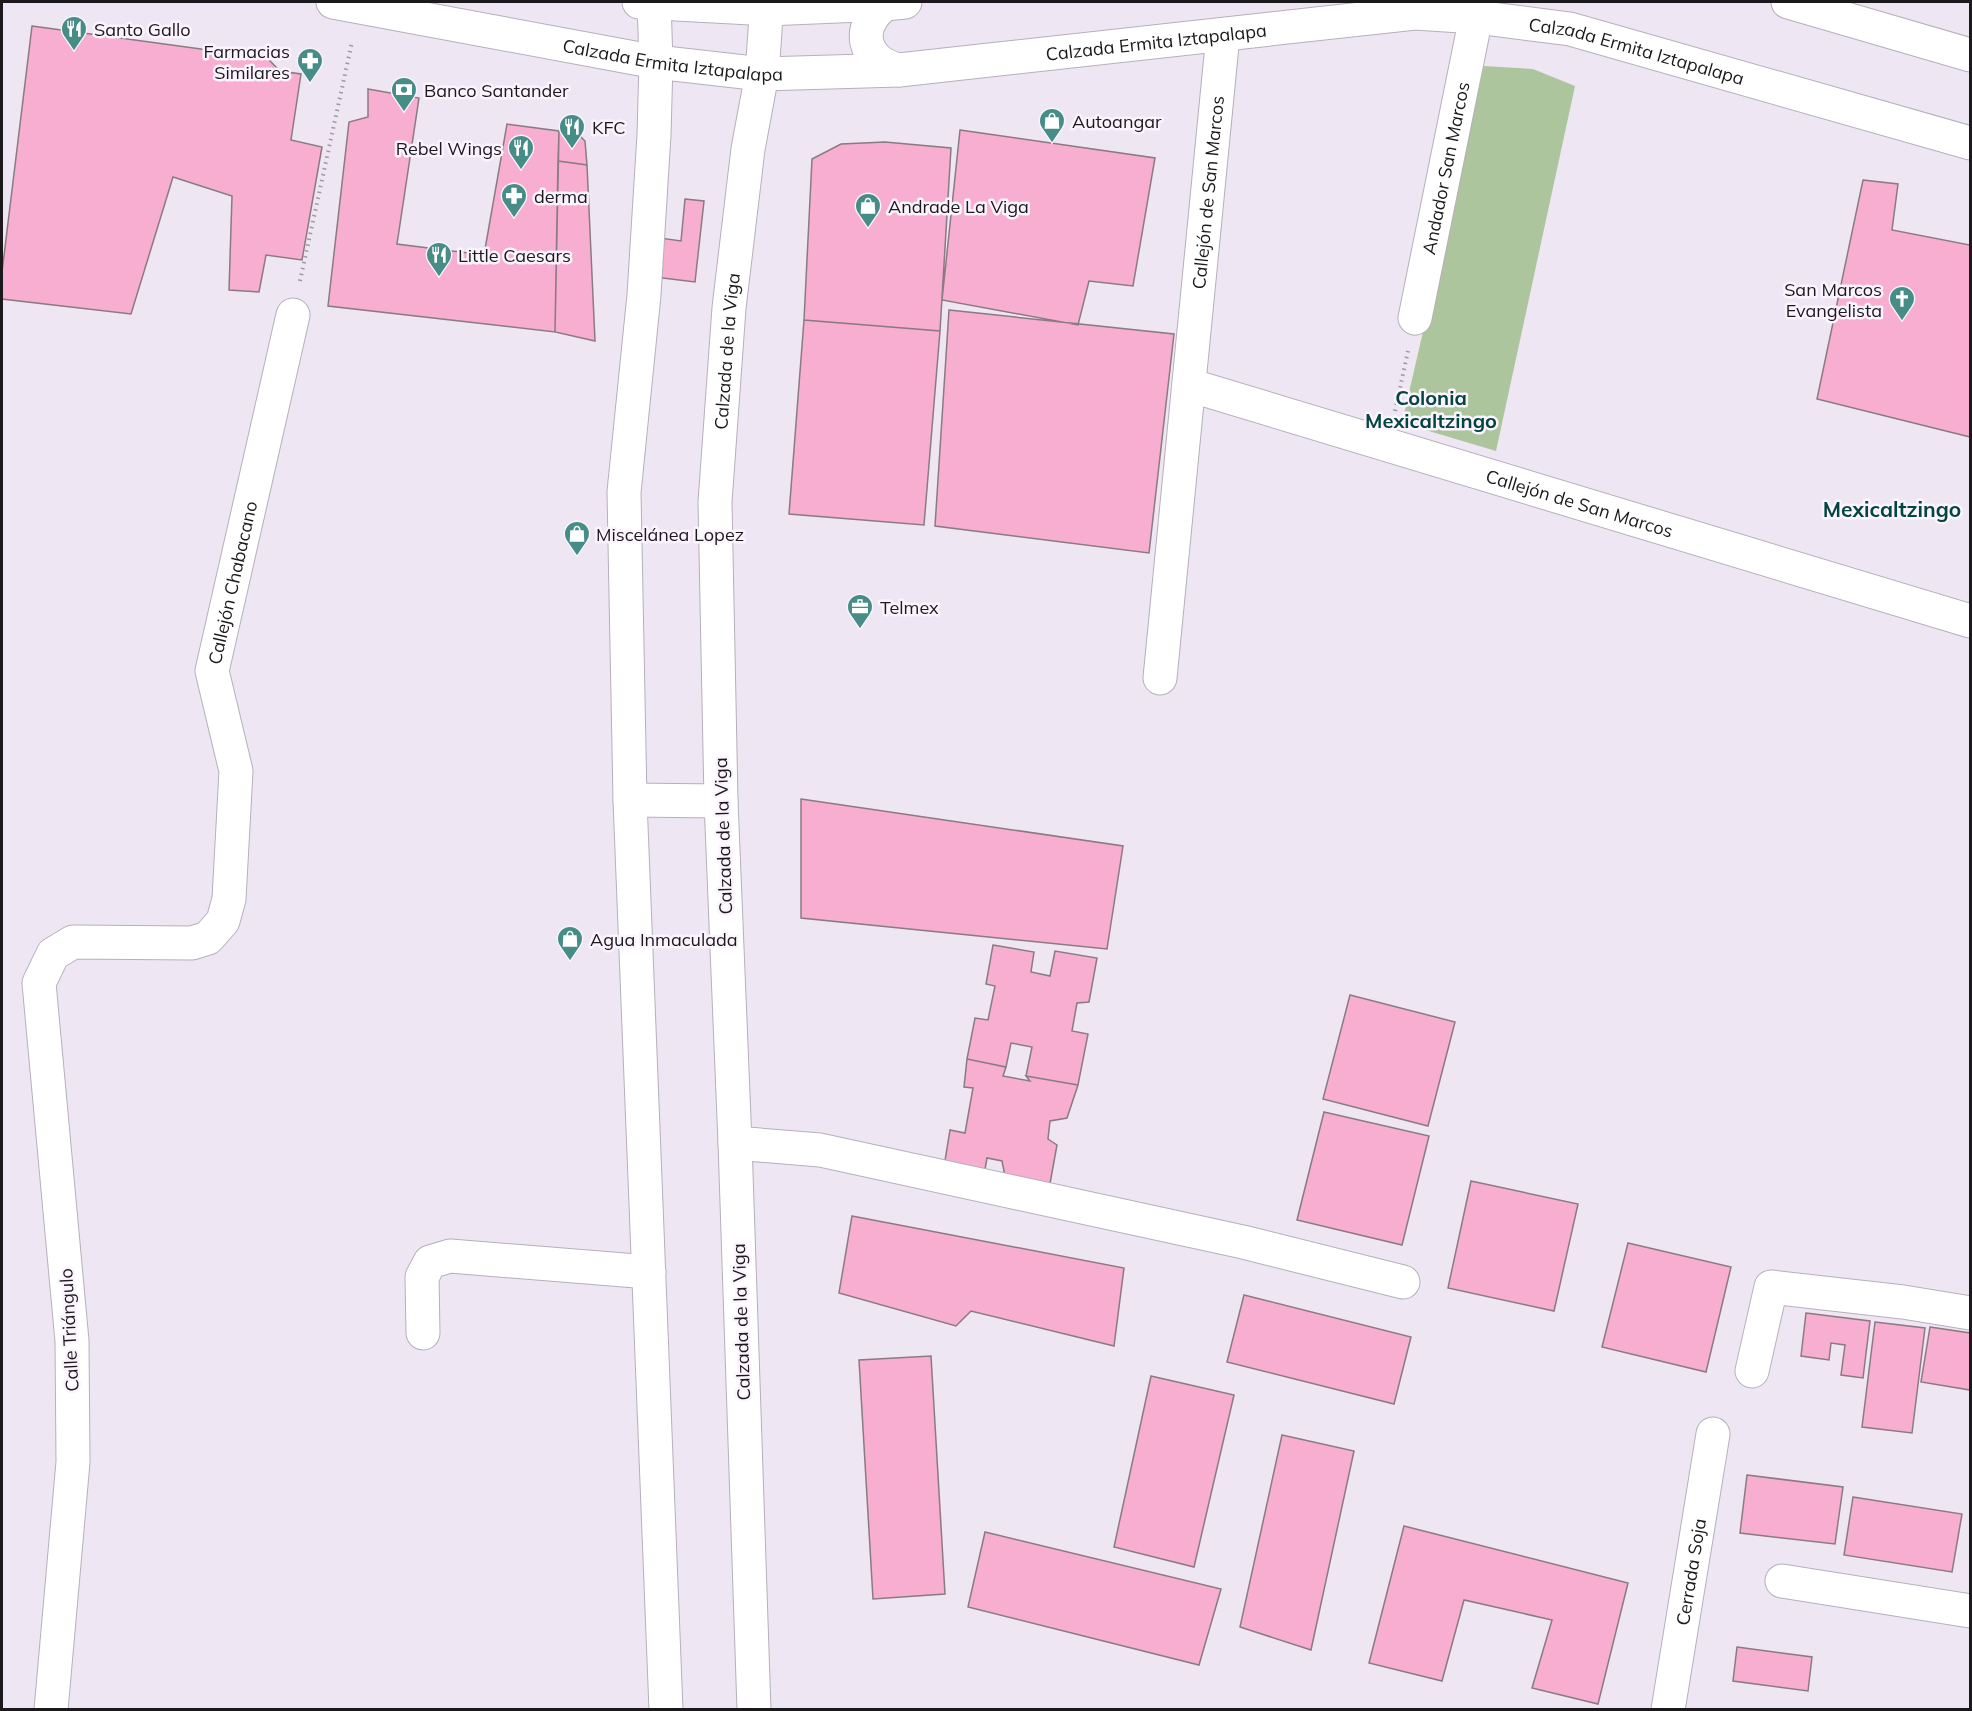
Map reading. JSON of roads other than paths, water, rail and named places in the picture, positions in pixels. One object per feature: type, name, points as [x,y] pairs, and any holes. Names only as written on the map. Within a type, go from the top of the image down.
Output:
[{"type":"main road","points":[[666,1710],[630,800],[624,492],[644,295],[654,135],[656,62],[649,2],[767,5],[895,3]]},
{"type":"main road","points":[[1788,2],[1854,11],[1971,55]]},
{"type":"main road","points":[[895,3],[870,18],[866,38],[869,50],[877,60],[887,67],[899,70]]},
{"type":"main road","name":"Calzada Ermita Iztapalapa","points":[[346,4],[656,62],[762,74],[899,70],[1414,13],[1476,17],[1570,29],[1971,143]]},
{"type":"main road","name":"Calzada de la Viga","points":[[754,1710],[721,801],[715,502],[729,308],[748,149],[762,74],[767,5]]},
{"type":"main road","name":"Andador San Marcos","points":[[1415,318],[1476,17]]},
{"type":"main road","name":"Callejón de San Marcos","points":[[1160,678],[1223,35]]},
{"type":"main road","name":"Callejón Chabacano","points":[[53,954],[73,942],[192,943],[208,938],[223,921],[229,899],[236,771],[212,671],[292,315]]},
{"type":"main road","name":"Callejón de San Marcos","points":[[1189,385],[1971,621]]},
{"type":"main road","points":[[630,800],[721,801]]},
{"type":"main road","name":"Calle Triángulo","points":[[51,1710],[73,1462],[72,1341],[39,983],[53,954]]},
{"type":"main road","points":[[735,1143],[820,1150],[1233,1240],[1403,1282]]},
{"type":"main road","points":[[423,1333],[422,1277],[430,1262],[450,1256],[649,1272]]},
{"type":"main road","points":[[1752,1371],[1772,1287],[1903,1302],[1971,1313]]},
{"type":"main road","name":"Cerrada Soja","points":[[1668,1710],[1713,1434]]},
{"type":"main road","points":[[1782,1581],[1971,1611]]},
{"type":"place","name":"Santo Gallo","points":[[74,52]]},
{"type":"place","name":"Farmacias Similares","points":[[310,84]]},
{"type":"place","name":"Banco Santander","points":[[404,113]]},
{"type":"place","name":"Autoangar","points":[[1052,144]]},
{"type":"place","name":"KFC","points":[[572,150]]},
{"type":"place","name":"Rebel Wings","points":[[521,171]]},
{"type":"place","name":"derma","points":[[514,219]]},
{"type":"place","name":"Andrade La Viga","points":[[868,229]]},
{"type":"place","name":"Little Caesars","points":[[439,278]]},
{"type":"place","name":"San Marcos Evangelista","points":[[1902,322]]},
{"type":"place","name":"Miscelánea Lopez","points":[[577,557]]},
{"type":"place","name":"Telmex","points":[[860,630]]},
{"type":"place","name":"Agua Inmaculada","points":[[570,962]]},
{"type":"district","name":"Colonia Mexicaltzingo","points":[[1431,408]]},
{"type":"district","name":"Mexicaltzingo","points":[[1892,509]]}]
